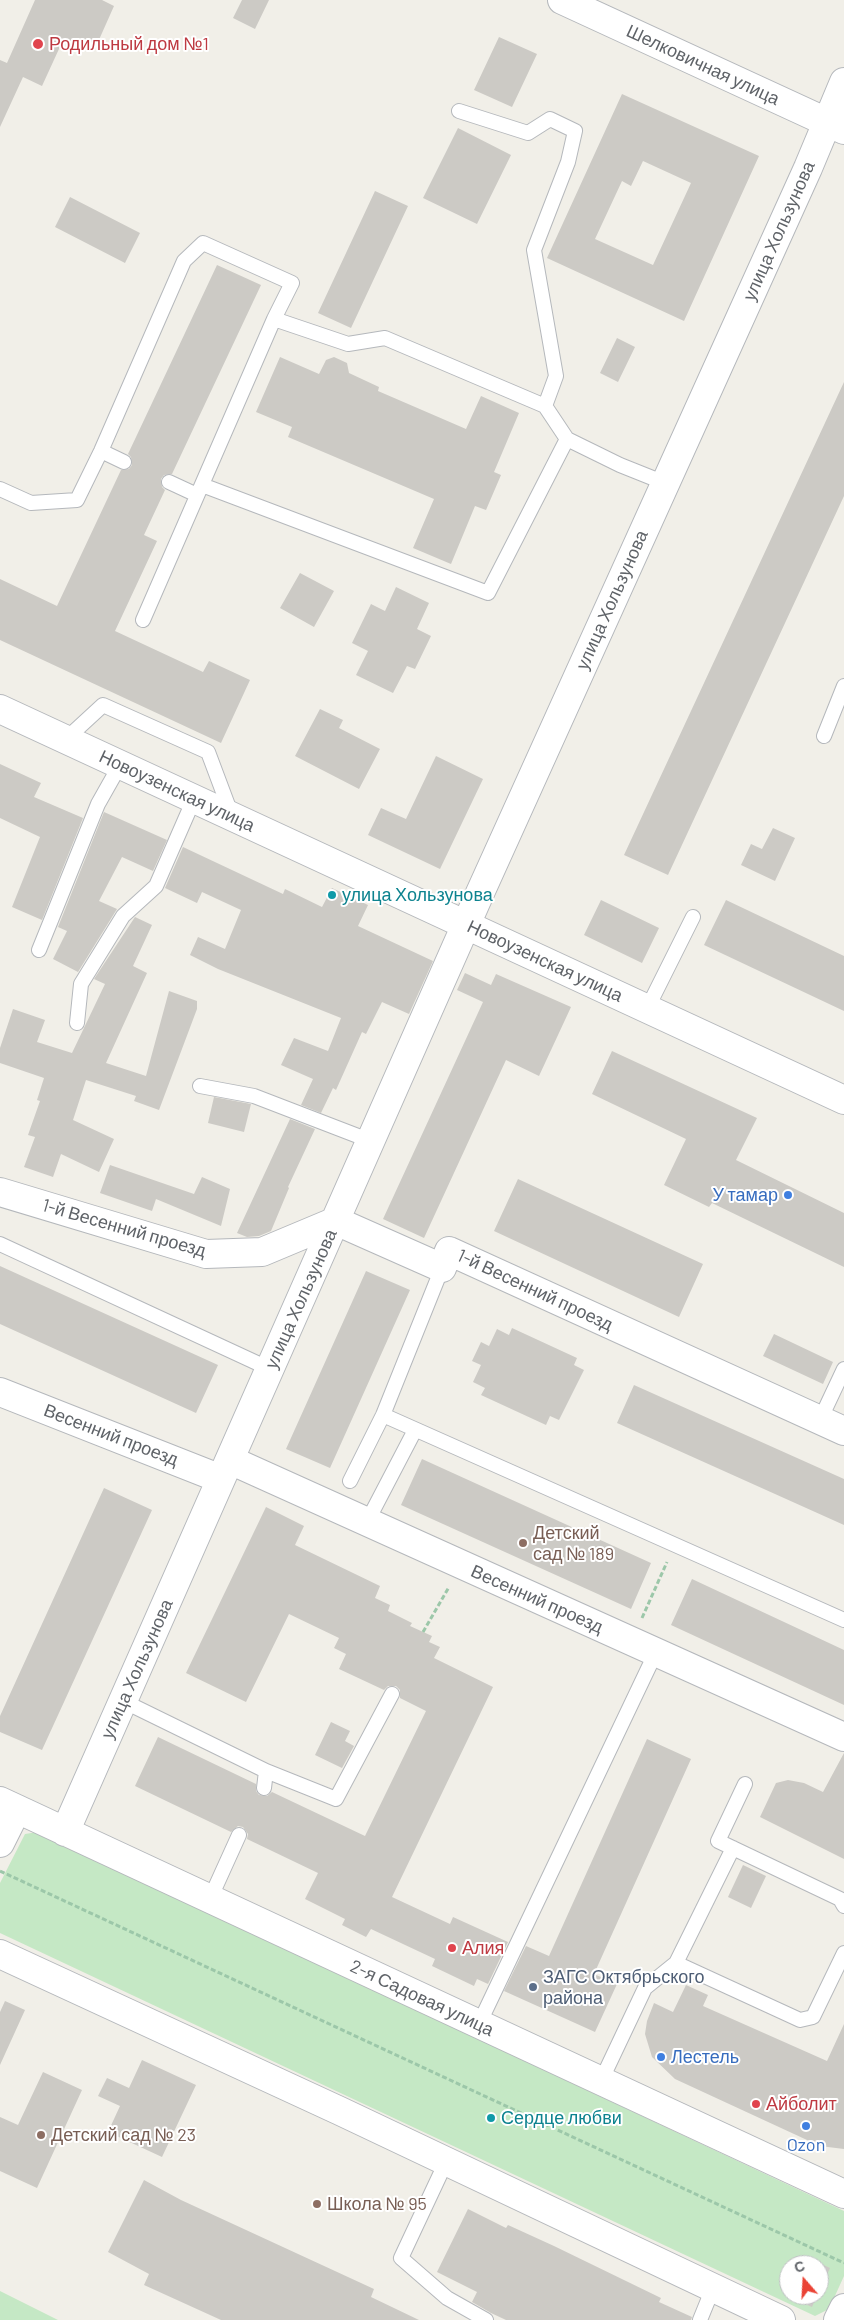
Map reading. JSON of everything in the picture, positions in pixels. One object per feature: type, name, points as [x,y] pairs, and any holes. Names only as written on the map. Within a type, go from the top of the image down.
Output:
[{"type":"street","name":"Шелковичная улица","points":[[562,0],[835,126]]},
{"type":"street","name":"улица Хользунова","points":[[65,1832],[665,483],[808,168],[835,126],[844,82]]},
{"type":"street","name":"Новоузенская улица","points":[[0,711],[844,1100]]},
{"type":"street","name":"1-й Весенний проезд","points":[[0,1192],[206,1254],[262,1252],[336,1221],[442,1268],[449,1251],[832,1426]]},
{"type":"street","name":"Весенний проезд","points":[[0,1392],[225,1470],[367,1522],[844,1737]]},
{"type":"street","name":"2-я Садовая улица","points":[[8,1805],[844,2194]]},
{"type":"street","points":[[0,1843],[8,1805]]},
{"type":"street","points":[[0,1954],[781,2320]]},
{"type":"street","points":[[838,2320],[844,2308]]},
{"type":"lane","points":[[459,111],[528,133],[550,119],[575,131],[568,162],[534,250],[556,376],[545,406]]},
{"type":"lane","points":[[0,489],[31,503],[77,500],[101,451],[184,261],[203,243],[292,282],[274,319],[143,620]]},
{"type":"lane","points":[[274,319],[348,344],[385,338],[545,406],[567,439],[620,465],[665,483]]},
{"type":"lane","points":[[169,482],[199,490],[488,593],[567,439]]},
{"type":"lane","points":[[101,451],[124,462]]},
{"type":"lane","points":[[824,736],[844,686]]},
{"type":"lane","points":[[65,740],[103,705],[208,752],[232,817]]},
{"type":"lane","points":[[39,950],[98,804],[120,765]]},
{"type":"lane","points":[[77,1023],[81,984],[123,916],[156,886],[194,799]]},
{"type":"lane","points":[[647,1009],[693,917]]},
{"type":"lane","points":[[200,1086],[254,1096],[371,1141]]},
{"type":"lane","points":[[0,1244],[270,1369]]},
{"type":"lane","points":[[350,1481],[383,1415],[442,1268]]},
{"type":"lane","points":[[832,1426],[844,1368]]},
{"type":"lane","points":[[383,1415],[844,1620]]},
{"type":"lane","points":[[367,1522],[415,1430]]},
{"type":"lane","points":[[479,2024],[656,1652]]},
{"type":"lane","points":[[123,1701],[266,1771],[336,1799],[392,1694]]},
{"type":"lane","points":[[264,1788],[266,1771]]},
{"type":"lane","points":[[745,1784],[718,1841],[840,1899],[844,1906]]},
{"type":"lane","points":[[210,1899],[239,1835]]},
{"type":"lane","points":[[601,2081],[645,1988],[676,1963],[733,1848]]},
{"type":"lane","points":[[676,1963],[800,2020],[813,2017],[844,1953]]},
{"type":"lane","points":[[446,2162],[401,2258],[447,2298],[486,2320]]},
{"type":"lane","points":[[700,2320],[713,2288]]},
{"type":"path","points":[[632,1642],[674,1545]]},
{"type":"path","points":[[422,1632],[462,1565]]},
{"type":"path","points":[[0,1871],[844,2263]]},
{"type":"green space","points":[[38,1832],[844,2211],[844,2276],[829,2309],[815,2316],[792,2305],[829,2305],[829,2255],[779,2255],[779,2299],[0,1933],[0,1883],[25,1834]]},
{"type":"green space","points":[[0,2291],[58,2320],[0,2320]]},
{"type":"building","name":"Родильный дом №1","points":[[35,0],[102,0],[114,6],[94,51],[64,38],[42,86],[23,77],[0,127],[0,60],[7,63]]},
{"type":"building","points":[[242,0],[269,0],[255,29],[233,18]]},
{"type":"building","points":[[499,37],[537,54],[512,107],[474,90]]},
{"type":"building","points":[[622,94],[759,156],[684,321],[547,258]],"holes":[[[643,161],[691,183],[653,265],[595,239],[622,181],[631,186]]]},
{"type":"building","points":[[458,128],[511,155],[477,224],[423,198]]},
{"type":"building","points":[[375,191],[408,206],[351,328],[318,313]]},
{"type":"building","points":[[70,197],[140,233],[125,263],[55,227]]},
{"type":"building","points":[[217,265],[261,285],[172,474],[164,475],[161,479],[162,487],[165,490],[144,535],[157,541],[115,631],[203,672],[209,661],[250,680],[221,743],[0,640],[0,579],[57,606],[121,470],[129,469],[132,465],[131,457],[128,454]]},
{"type":"building","points":[[617,338],[635,347],[618,382],[600,373]]},
{"type":"building","points":[[280,357],[319,374],[326,360],[334,357],[347,363],[349,373],[379,387],[378,391],[466,429],[481,396],[519,413],[494,472],[501,475],[486,510],[475,506],[451,564],[413,548],[434,499],[288,437],[292,427],[256,412]]},
{"type":"building","points":[[844,382],[844,496],[668,875],[624,855]]},
{"type":"building","points":[[300,573],[334,591],[314,627],[280,608]]},
{"type":"building","points":[[396,587],[429,603],[417,629],[431,636],[415,669],[407,666],[393,693],[356,675],[368,651],[352,643],[371,604],[385,611]]},
{"type":"building","points":[[320,709],[343,720],[339,728],[380,749],[359,789],[295,756]]},
{"type":"building","points":[[436,756],[483,779],[440,869],[368,835],[381,808],[406,819]]},
{"type":"building","points":[[0,764],[41,783],[34,797],[83,818],[42,920],[12,907],[40,837],[0,818]]},
{"type":"building","points":[[104,812],[167,840],[153,871],[122,857],[99,901],[117,909],[78,972],[53,959],[67,931],[58,927]]},
{"type":"building","points":[[773,828],[795,838],[775,881],[741,865],[751,844],[762,849]]},
{"type":"building","points":[[183,847],[283,894],[285,889],[322,907],[332,888],[368,905],[358,926],[433,961],[409,1014],[382,1002],[366,1034],[362,1032],[336,1090],[333,1088],[321,1113],[301,1105],[313,1079],[281,1065],[294,1038],[328,1051],[341,1018],[218,969],[190,955],[198,937],[225,949],[241,910],[202,892],[197,903],[165,888]]},
{"type":"building","points":[[601,900],[659,928],[642,963],[584,935]]},
{"type":"building","points":[[726,900],[844,956],[844,1011],[704,945]]},
{"type":"building","points":[[135,917],[152,925],[133,966],[147,973],[106,1063],[146,1076],[169,991],[197,1001],[197,1009],[159,1110],[134,1101],[136,1096],[86,1080],[73,1120],[114,1139],[99,1172],[61,1154],[53,1177],[24,1167],[35,1137],[28,1135],[40,1101],[37,1100],[44,1078],[0,1063],[0,1048],[13,1009],[45,1020],[37,1042],[72,1053],[105,984],[94,979]]},
{"type":"building","points":[[465,973],[491,985],[496,974],[571,1007],[539,1076],[506,1060],[424,1238],[383,1219],[483,1002],[457,990]]},
{"type":"building","points":[[612,1051],[757,1118],[736,1160],[844,1213],[844,1267],[712,1203],[709,1207],[664,1185],[686,1139],[592,1094]]},
{"type":"building","points":[[214,1097],[251,1104],[244,1132],[208,1123]]},
{"type":"building","points":[[290,1119],[315,1129],[288,1187],[271,1231],[259,1236],[247,1237],[237,1233]]},
{"type":"building","points":[[110,1165],[194,1194],[202,1177],[230,1189],[221,1226],[156,1199],[152,1211],[100,1193]]},
{"type":"building","points":[[518,1179],[703,1264],[679,1317],[494,1231]]},
{"type":"building","points":[[0,1266],[218,1365],[196,1413],[0,1324]]},
{"type":"building","points":[[366,1271],[410,1290],[330,1468],[286,1449]]},
{"type":"building","points":[[512,1328],[577,1358],[574,1365],[584,1370],[559,1420],[550,1416],[546,1425],[481,1395],[485,1388],[473,1382],[481,1365],[472,1361],[481,1342],[489,1346],[497,1329],[509,1335]]},
{"type":"building","points":[[774,1334],[833,1362],[823,1384],[763,1356]]},
{"type":"building","points":[[634,1385],[844,1479],[844,1525],[617,1423]]},
{"type":"building","points":[[422,1459],[651,1563],[631,1609],[401,1505]]},
{"type":"building","points":[[104,1488],[152,1510],[42,1750],[0,1732],[0,1716]]},
{"type":"building","points":[[266,1507],[304,1526],[295,1545],[380,1586],[375,1598],[390,1605],[388,1611],[412,1623],[410,1626],[432,1636],[429,1642],[440,1647],[434,1658],[493,1687],[392,1897],[450,1924],[453,1917],[508,1942],[488,1984],[477,1979],[474,1986],[432,1966],[435,1959],[371,1929],[366,1937],[342,1925],[345,1919],[305,1899],[318,1873],[247,1839],[248,1834],[243,1827],[238,1826],[231,1832],[135,1786],[158,1737],[256,1784],[256,1791],[259,1795],[267,1796],[272,1792],[365,1836],[426,1711],[400,1698],[400,1690],[396,1686],[388,1686],[384,1690],[339,1669],[346,1654],[334,1648],[339,1638],[289,1614],[246,1702],[186,1673]]},
{"type":"building","points":[[692,1579],[844,1650],[844,1705],[671,1625]]},
{"type":"building","points":[[331,1722],[350,1731],[345,1741],[354,1746],[342,1768],[315,1755]]},
{"type":"building","points":[[647,1739],[691,1759],[594,1974],[617,1984],[595,2032],[504,1991],[526,1946],[549,1956]]},
{"type":"building","points":[[844,1753],[844,1859],[760,1817],[776,1783],[788,1780],[804,1783],[823,1792]]},
{"type":"building","points":[[743,1865],[766,1876],[751,1908],[728,1897]]},
{"type":"building","points":[[686,1985],[708,1995],[703,2006],[827,2061],[844,2024],[844,2149],[820,2146],[675,2079],[652,2057],[645,2034],[647,2021],[654,2003],[673,2012]]},
{"type":"building","points":[[5,2001],[25,2010],[0,2065],[0,2012]]},
{"type":"building","points":[[142,2060],[196,2085],[162,2157],[108,2132],[120,2106],[98,2096],[107,2078],[129,2088]]},
{"type":"building","points":[[43,2072],[82,2090],[37,2188],[0,2171],[0,2117],[18,2125]]},
{"type":"building","points":[[144,2180],[181,2200],[374,2289],[371,2297],[419,2320],[221,2320],[144,2285],[149,2274],[108,2252]]},
{"type":"building","points":[[468,2209],[506,2228],[508,2225],[554,2246],[661,2298],[659,2302],[692,2317],[691,2320],[506,2320],[491,2313],[472,2302],[477,2292],[437,2272]]},
{"type":"place","name":"Родильный дом №1","points":[[38,44]]},
{"type":"place","name":"улица Хользунова","points":[[332,895]]},
{"type":"place","name":"У тамар","points":[[788,1195]]},
{"type":"place","name":"Детский сад № 189","points":[[523,1543]]},
{"type":"place","name":"Алия","points":[[452,1948]]},
{"type":"place","name":"ЗАГС Октябрьского района","points":[[533,1987]]},
{"type":"place","name":"Лестель","points":[[661,2057]]},
{"type":"place","name":"Айболит","points":[[756,2104]]},
{"type":"place","name":"Сердце любви","points":[[491,2118]]},
{"type":"place","name":"Ozon","points":[[806,2126]]},
{"type":"place","name":"Детский сад № 23","points":[[41,2135]]},
{"type":"place","name":"Школа № 95","points":[[317,2204]]}]
